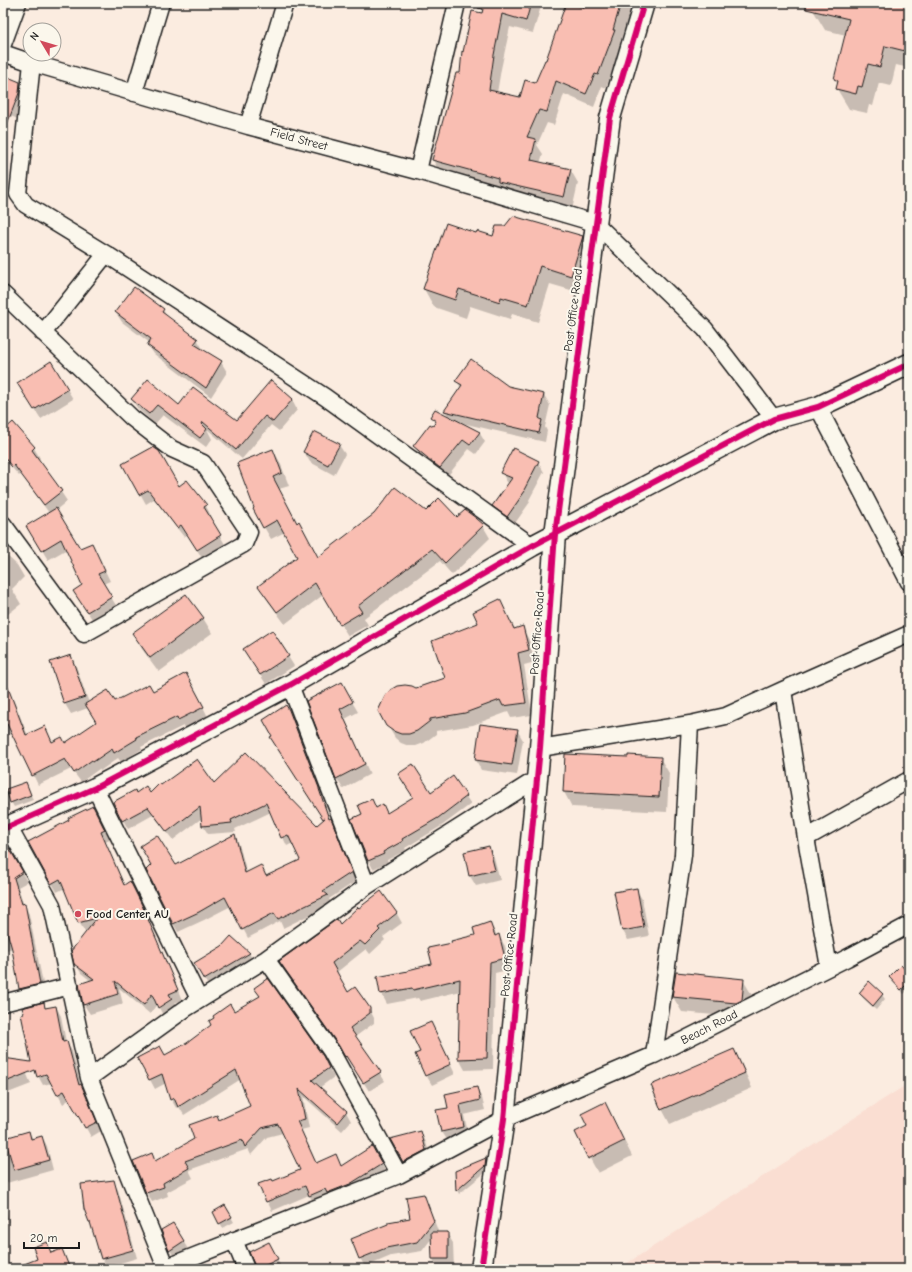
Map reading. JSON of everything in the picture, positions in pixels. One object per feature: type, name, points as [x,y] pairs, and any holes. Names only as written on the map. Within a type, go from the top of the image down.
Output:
[{"type":"street","points":[[3,44],[18,3]]},
{"type":"street","points":[[134,92],[161,3]]},
{"type":"street","points":[[248,126],[285,3]]},
{"type":"street","points":[[418,171],[457,3]]},
{"type":"street","name":"Post Office Road","points":[[481,1269],[504,1119],[538,778],[555,534],[595,223],[610,118],[644,3]]},
{"type":"street","name":"Field Street","points":[[3,53],[32,63],[248,126],[418,171],[595,223]]},
{"type":"street","points":[[32,63],[18,194],[26,205],[106,254],[325,397],[532,546]]},
{"type":"street","points":[[595,223],[705,329],[774,419]]},
{"type":"street","points":[[43,333],[106,254]]},
{"type":"street","points":[[3,294],[132,418],[172,449],[203,464],[249,532],[244,544],[84,634],[3,524]]},
{"type":"street","points":[[164,1268],[89,1078],[52,905],[6,828],[95,788],[290,685],[532,546],[774,419],[818,407],[909,364]]},
{"type":"street","points":[[818,407],[909,582]]},
{"type":"street","points":[[540,748],[690,724],[726,716],[909,634]]},
{"type":"street","points":[[290,685],[367,886]]},
{"type":"street","points":[[783,690],[806,838],[829,967]]},
{"type":"street","points":[[654,1055],[683,855],[690,724]]},
{"type":"street","points":[[89,1078],[199,999],[266,959],[367,886],[538,778]]},
{"type":"street","points":[[806,838],[909,780]]},
{"type":"street","points":[[95,788],[199,999]]},
{"type":"street","name":"Beach Road","points":[[164,1268],[399,1175],[504,1119],[654,1055],[909,926]]},
{"type":"street","points":[[266,959],[331,1051],[399,1175]]},
{"type":"street","points":[[3,1003],[70,986]]},
{"type":"street","points":[[234,1240],[246,1269]]},
{"type":"shaded area","points":[[909,1083],[909,1269],[618,1269]]},
{"type":"building","points":[[479,3],[531,3],[526,21],[502,14],[489,90],[520,97],[525,80],[535,83],[546,60],[566,3],[571,3],[585,8],[586,3],[621,3],[613,30],[615,30],[598,75],[595,74],[586,94],[556,81],[547,112],[539,110],[527,137],[536,139],[531,160],[571,169],[564,197],[498,182],[498,178],[432,160],[456,73],[460,73],[462,51],[463,52],[472,11],[482,13],[483,9],[478,8]]},
{"type":"building","points":[[806,3],[909,3],[909,52],[885,46],[880,67],[868,64],[862,87],[858,86],[856,94],[836,89],[838,81],[834,79],[849,19],[806,9]]},
{"type":"building","points":[[3,75],[20,82],[19,93],[4,132],[3,132]]},
{"type":"building","points":[[513,216],[583,236],[571,276],[540,266],[528,305],[501,297],[500,302],[459,289],[455,300],[423,289],[446,223],[476,233],[477,231],[493,236],[496,226],[505,226]]},
{"type":"building","points":[[134,287],[164,309],[162,312],[198,339],[194,344],[222,361],[206,388],[147,345],[151,339],[115,312]]},
{"type":"building","points":[[471,359],[508,386],[544,394],[539,418],[542,420],[539,433],[444,411],[462,385],[455,381]]},
{"type":"building","points":[[51,361],[68,389],[34,410],[17,383]]},
{"type":"building","points":[[148,379],[179,405],[193,387],[237,420],[271,380],[293,399],[273,422],[265,416],[236,450],[203,422],[202,424],[207,429],[200,438],[157,405],[149,414],[131,399]]},
{"type":"building","points":[[435,409],[480,432],[470,445],[463,440],[440,468],[413,446],[430,424],[433,426],[436,421],[430,417]]},
{"type":"building","points":[[13,422],[35,447],[32,450],[62,491],[44,505],[14,465],[12,467],[3,456],[3,431]]},
{"type":"building","points":[[314,431],[340,444],[328,465],[303,452]]},
{"type":"building","points":[[153,447],[159,451],[179,486],[187,480],[207,505],[204,507],[221,535],[197,550],[181,525],[177,528],[148,490],[139,495],[122,464]]},
{"type":"building","points":[[513,448],[539,461],[524,490],[525,491],[507,517],[492,506],[512,478],[500,473]]},
{"type":"building","points":[[273,449],[282,473],[273,477],[297,523],[299,521],[318,557],[374,514],[395,487],[426,511],[439,498],[457,517],[465,510],[484,525],[445,563],[432,549],[358,606],[362,612],[340,625],[315,583],[277,612],[258,586],[297,557],[277,520],[263,528],[253,509],[254,508],[237,463]]},
{"type":"building","points":[[56,508],[80,548],[92,543],[105,571],[98,574],[112,597],[87,612],[73,591],[82,585],[61,539],[41,551],[26,526]]},
{"type":"building","points":[[186,594],[204,618],[150,658],[132,633]]},
{"type":"building","points":[[500,599],[514,629],[523,626],[529,650],[518,653],[526,703],[503,706],[500,700],[465,713],[430,719],[430,721],[417,731],[409,734],[401,734],[386,726],[378,711],[385,696],[390,690],[397,686],[405,685],[416,688],[445,678],[432,641],[478,623],[473,612]]},
{"type":"building","points":[[272,630],[289,656],[260,675],[243,649]]},
{"type":"building","points":[[71,655],[85,697],[64,704],[50,662]]},
{"type":"building","points":[[186,673],[204,707],[178,720],[177,717],[136,737],[137,739],[114,753],[112,749],[93,762],[92,760],[74,773],[65,759],[32,776],[7,724],[3,725],[4,677],[26,735],[45,726],[52,742],[62,737],[65,743],[96,722],[85,704],[108,690],[115,701],[149,684],[153,691]]},
{"type":"building","points":[[342,682],[353,702],[340,709],[365,764],[336,779],[306,701]]},
{"type":"building","points":[[286,705],[319,788],[329,819],[331,818],[352,872],[323,891],[328,895],[278,919],[274,913],[242,930],[225,897],[199,912],[173,924],[146,870],[151,865],[140,846],[157,835],[176,865],[235,834],[245,873],[261,865],[266,876],[300,860],[288,835],[281,838],[266,803],[231,820],[232,823],[202,826],[200,807],[167,832],[148,807],[122,821],[113,802],[135,790],[136,793],[146,786],[150,793],[160,783],[161,785],[197,759],[214,783],[246,752],[317,825],[325,818],[323,819],[270,737],[272,736],[263,720]]},
{"type":"building","points":[[480,724],[518,729],[512,765],[475,760]]},
{"type":"building","points":[[565,754],[661,757],[659,797],[563,792]]},
{"type":"building","points":[[413,764],[431,792],[453,776],[467,796],[438,818],[383,852],[384,854],[368,861],[351,819],[362,814],[358,805],[372,799],[376,808],[383,804],[387,813],[413,797],[398,774]]},
{"type":"building","points":[[26,782],[31,795],[10,803],[6,789]]},
{"type":"building","points":[[93,806],[105,830],[101,832],[124,885],[130,881],[142,905],[178,990],[169,994],[172,999],[158,1008],[152,994],[144,1005],[115,981],[118,994],[83,1005],[79,984],[94,979],[74,964],[71,951],[97,918],[78,923],[60,879],[51,884],[28,842],[69,820],[68,818]]},
{"type":"building","points":[[489,846],[495,870],[469,876],[464,852]]},
{"type":"building","points":[[9,848],[23,872],[14,878],[22,904],[25,903],[40,984],[19,989],[12,949],[3,918],[3,851]]},
{"type":"building","points":[[637,888],[644,927],[622,931],[614,892]]},
{"type":"building","points":[[381,891],[397,913],[378,928],[380,930],[365,945],[360,941],[332,963],[348,992],[355,987],[370,1008],[370,1013],[350,1028],[381,1072],[363,1083],[346,1056],[345,1057],[339,1046],[279,961],[337,919],[340,924],[358,907],[359,908]]},
{"type":"building","points":[[490,922],[495,936],[499,934],[505,958],[490,962],[487,1058],[458,1059],[460,979],[413,990],[412,988],[380,994],[377,977],[408,971],[432,964],[428,948],[452,943],[451,941],[475,935],[473,928]]},
{"type":"building","points":[[231,936],[250,953],[204,980],[194,963],[222,946]]},
{"type":"building","points":[[901,965],[909,974],[909,982],[901,990],[889,977]]},
{"type":"building","points":[[676,972],[744,979],[742,1000],[736,1003],[672,997]]},
{"type":"building","points":[[268,978],[323,1056],[329,1068],[312,1080],[347,1111],[337,1123],[299,1089],[305,1119],[297,1121],[316,1163],[336,1154],[341,1166],[372,1146],[382,1164],[350,1184],[327,1193],[325,1189],[309,1196],[305,1186],[266,1202],[258,1184],[272,1179],[273,1181],[300,1170],[278,1124],[262,1128],[245,1147],[242,1140],[185,1161],[189,1168],[163,1183],[164,1187],[146,1193],[133,1161],[152,1153],[155,1161],[194,1139],[189,1125],[217,1115],[219,1120],[250,1106],[236,1070],[178,1107],[174,1098],[170,1100],[162,1074],[149,1080],[137,1058],[160,1046],[165,1055],[187,1043],[211,1025],[209,1021],[214,1018],[213,1016],[230,1004],[234,1011],[260,996],[254,988]]},
{"type":"building","points":[[869,981],[883,994],[873,1006],[859,993]]},
{"type":"building","points":[[44,1002],[45,1008],[56,1006],[63,1042],[67,1041],[79,1085],[81,1084],[97,1122],[85,1128],[64,1091],[57,1095],[46,1074],[37,1077],[35,1070],[3,1083],[3,1058],[31,1062],[21,1014],[24,1013],[22,1008]]},
{"type":"building","points":[[431,1022],[451,1064],[425,1076],[415,1054],[420,1052],[410,1031]]},
{"type":"building","points":[[734,1049],[745,1073],[661,1110],[651,1085]]},
{"type":"building","points":[[477,1087],[480,1100],[460,1105],[464,1127],[441,1132],[436,1110],[448,1108],[445,1094]]},
{"type":"building","points":[[605,1102],[624,1141],[588,1159],[575,1132],[587,1126],[581,1114]]},
{"type":"building","points":[[29,1131],[31,1139],[42,1136],[49,1160],[14,1170],[5,1138]]},
{"type":"building","points":[[421,1131],[426,1150],[403,1162],[390,1139]]},
{"type":"building","points":[[486,1158],[485,1166],[456,1191],[455,1171]]},
{"type":"building","points":[[114,1180],[133,1250],[101,1259],[90,1222],[84,1209],[81,1184]]},
{"type":"building","points":[[424,1194],[434,1221],[417,1242],[386,1248],[359,1259],[351,1239],[388,1224],[388,1222],[410,1218],[406,1197]]},
{"type":"building","points":[[225,1205],[232,1217],[219,1224],[213,1212]]},
{"type":"building","points":[[173,1223],[184,1241],[169,1251],[161,1230]]},
{"type":"building","points":[[431,1232],[448,1232],[448,1259],[432,1259]]},
{"type":"building","points":[[47,1242],[51,1253],[62,1249],[70,1269],[14,1269],[37,1259],[33,1247]]},
{"type":"building","points":[[269,1242],[278,1259],[256,1269],[249,1252]]},
{"type":"cycle path","points":[[481,1269],[504,1119],[540,748],[555,534],[610,118],[644,3]]},
{"type":"cycle path","points":[[3,829],[95,788],[290,685],[532,546],[774,419],[818,407],[909,364]]},
{"type":"place","name":"Food Center AU","points":[[78,914]]}]
